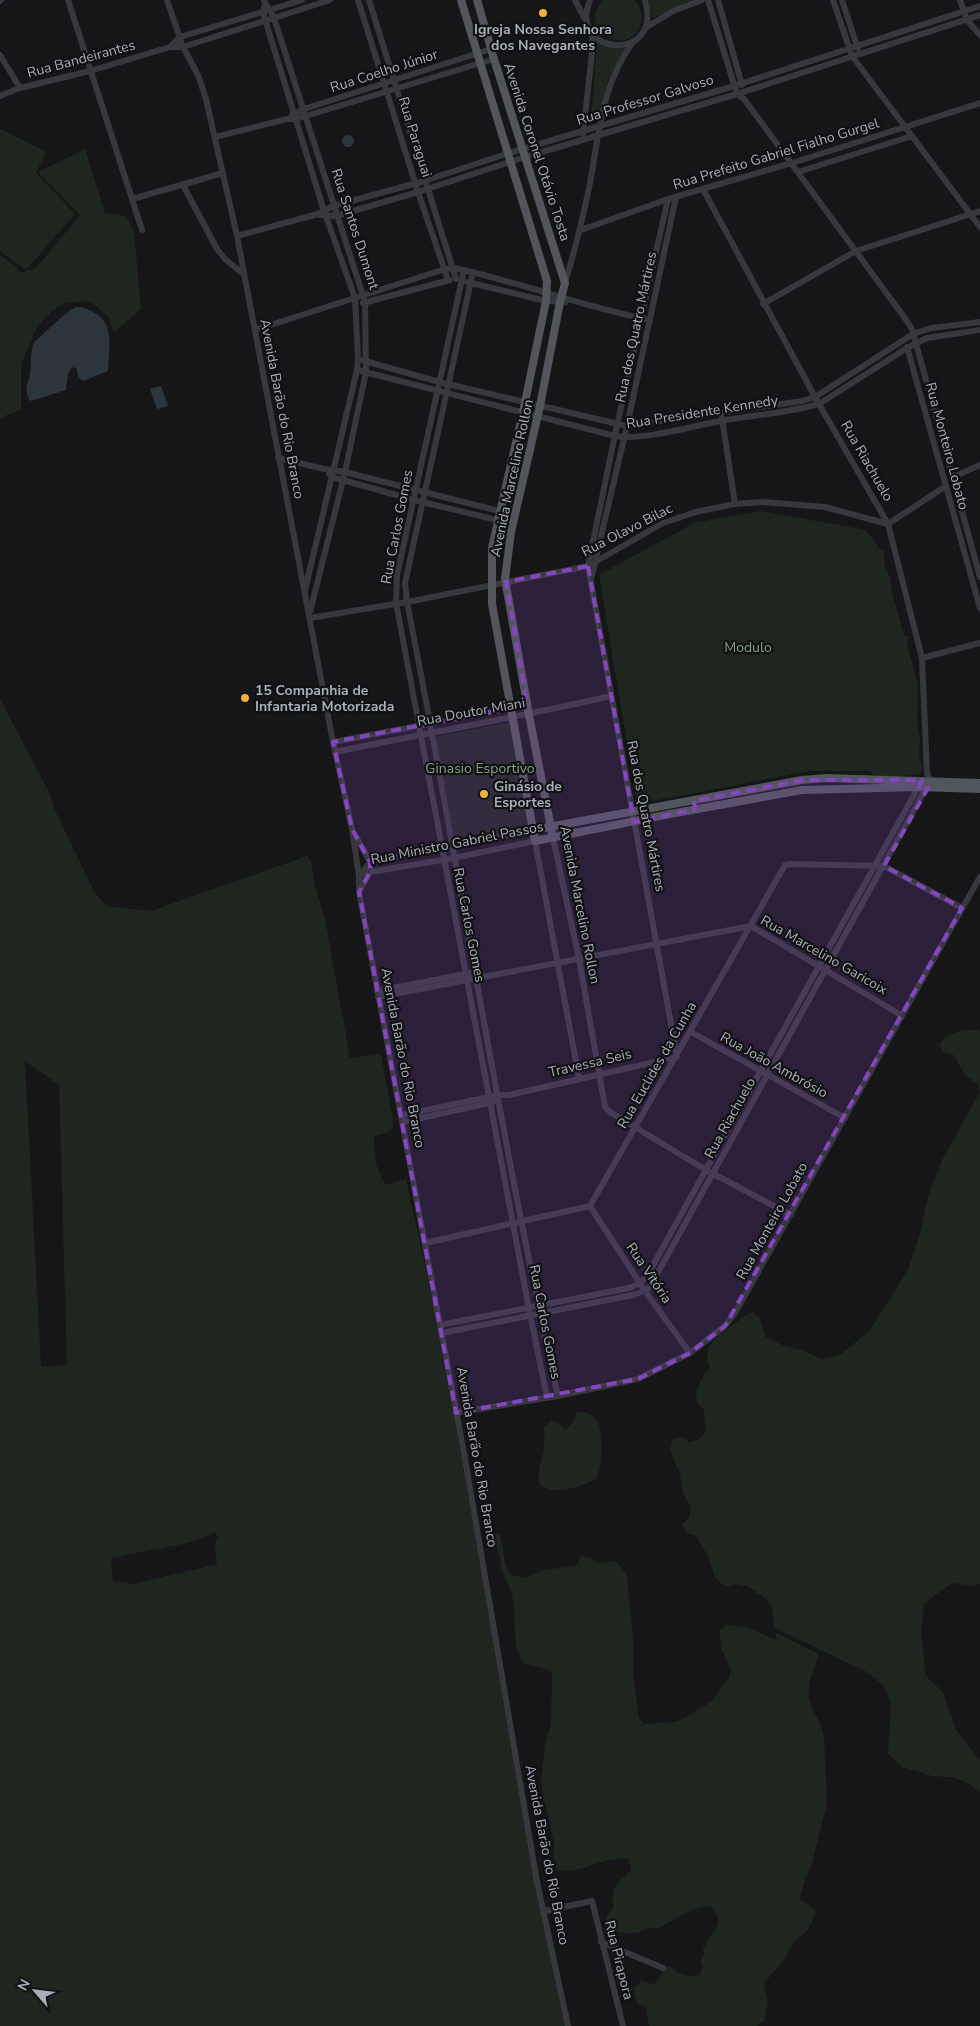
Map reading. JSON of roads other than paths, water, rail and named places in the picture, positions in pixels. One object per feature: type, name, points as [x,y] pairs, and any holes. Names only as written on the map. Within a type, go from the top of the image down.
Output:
[{"type":"main road","name":"Avenida Coronel Otávio Tosta","points":[[461,0],[547,281]]},
{"type":"main road","name":"Avenida Coronel Otávio Tosta","points":[[477,0],[565,283]]},
{"type":"main road","points":[[494,106],[507,100]]},
{"type":"main road","points":[[536,244],[551,238]]},
{"type":"main road","name":"Avenida Marcelino Rollon","points":[[535,841],[492,604],[492,548],[525,403],[546,297],[547,281]]},
{"type":"main road","name":"Avenida Marcelino Rollon","points":[[553,838],[527,705],[506,582],[513,524],[538,416],[560,300],[565,283]]},
{"type":"main road","points":[[501,650],[517,647]]},
{"type":"main road","name":"Rua Ministro Gabriel Passos","points":[[533,830],[632,812],[669,810],[802,780],[827,778],[980,782]]},
{"type":"main road","name":"Rua Ministro Gabriel Passos","points":[[925,782],[980,789]]},
{"type":"main road","name":"Rua Ministro Gabriel Passos","points":[[535,841],[634,822],[669,810]]},
{"type":"street","points":[[68,0],[142,230]]},
{"type":"street","name":"Avenida Barão do Rio Branco","points":[[167,0],[183,47],[198,75],[206,99],[255,330],[332,742],[352,829],[359,876],[359,892],[442,1333],[535,1872],[568,2026]]},
{"type":"street","name":"Rua Bandeirantes","points":[[170,47],[180,37],[302,0]]},
{"type":"street","name":"Rua Bandeirantes","points":[[0,96],[20,88],[90,71],[170,47],[183,47],[266,21],[317,2],[330,0]]},
{"type":"street","name":"Rua Paraguai","points":[[358,0],[387,88],[415,183],[448,280]]},
{"type":"street","name":"Rua Paraguai","points":[[368,0],[424,181],[459,280]]},
{"type":"street","points":[[575,0],[592,34],[600,42],[611,46],[622,46],[633,42]]},
{"type":"street","points":[[586,21],[586,8],[590,0]]},
{"type":"street","points":[[645,0],[649,12],[646,27]]},
{"type":"street","name":"Avenida Marcelino Rollon","points":[[565,283],[581,230],[605,98],[612,79],[625,53],[633,42],[641,36],[646,27],[673,11],[702,0]]},
{"type":"street","points":[[708,0],[734,86],[741,92]]},
{"type":"street","points":[[718,0],[742,83],[741,92]]},
{"type":"street","points":[[834,0],[848,47],[855,54],[858,62],[980,227]]},
{"type":"street","points":[[842,0],[857,45],[855,54]]},
{"type":"street","points":[[960,0],[980,35]]},
{"type":"street","points":[[967,10],[968,0]]},
{"type":"street","points":[[264,2],[272,10]]},
{"type":"street","points":[[263,13],[264,2]]},
{"type":"street","name":"Rua Professor Galvoso","points":[[236,236],[318,214],[325,213],[336,216],[418,192],[511,162],[524,153],[584,132],[734,86],[848,47],[980,6]]},
{"type":"street","name":"Rua Santos Dumont","points":[[272,10],[336,216],[365,302],[366,372],[309,617]]},
{"type":"street","name":"Rua Santos Dumont","points":[[263,13],[325,213],[355,301],[357,370],[304,592]]},
{"type":"street","name":"Rua Professor Galvoso","points":[[325,213],[333,206],[424,181],[509,153],[524,153],[599,137],[980,15]]},
{"type":"street","points":[[912,27],[915,36]]},
{"type":"street","points":[[583,141],[592,53],[592,34]]},
{"type":"street","points":[[371,39],[380,36]]},
{"type":"street","name":"Rua Coelho Júnior","points":[[387,88],[394,82],[491,49]]},
{"type":"street","points":[[0,55],[20,88]]},
{"type":"street","points":[[818,58],[820,66]]},
{"type":"street","name":"Rua Coelho Júnior","points":[[215,137],[287,119],[387,88],[396,89],[494,59]]},
{"type":"street","points":[[789,67],[791,76]]},
{"type":"street","name":"Rua Monteiro Lobato","points":[[741,92],[744,99],[907,321],[913,334],[980,578]]},
{"type":"street","name":"Rua Prefeito Gabriel Fialho Gurgel","points":[[581,230],[676,196],[836,150],[980,103]]},
{"type":"street","points":[[654,110],[656,119]]},
{"type":"street","name":"Rua Prefeito Gabriel Fialho Gurgel","points":[[798,172],[912,136]]},
{"type":"street","points":[[836,150],[839,159]]},
{"type":"street","points":[[132,199],[223,172]]},
{"type":"street","points":[[183,184],[216,249],[225,260],[242,273]]},
{"type":"street","name":"Rua Riachuelo","points":[[645,1292],[650,1287],[884,866],[925,782],[922,658],[888,524],[763,304],[702,189]]},
{"type":"street","name":"Rua dos Quatro Mártires","points":[[591,580],[614,486],[676,196]]},
{"type":"street","name":"Rua dos Quatro Mártires","points":[[668,199],[640,318],[588,566],[632,812],[658,943],[677,1057]]},
{"type":"street","points":[[763,304],[856,252],[980,211]]},
{"type":"street","points":[[432,229],[439,226]]},
{"type":"street","points":[[355,301],[364,295],[445,269],[454,268],[508,282],[546,297]]},
{"type":"street","name":"Rua Carlos Gomes","points":[[464,270],[459,280],[397,575],[396,603],[530,1316],[547,1397]]},
{"type":"street","name":"Rua Carlos Gomes","points":[[473,272],[405,583],[538,1307],[558,1396]]},
{"type":"street","points":[[255,330],[348,302],[365,302],[448,280],[459,280],[504,291],[571,301],[650,320]]},
{"type":"street","points":[[504,291],[508,282]]},
{"type":"street","name":"Rua Presidente Kennedy","points":[[358,360],[447,384],[627,426],[802,401],[815,397],[913,334],[931,328],[980,322]]},
{"type":"street","name":"Rua Presidente Kennedy","points":[[357,370],[624,438],[803,409],[820,404],[915,343],[935,336],[980,330]]},
{"type":"street","name":"Rua Monteiro Lobato","points":[[904,340],[908,348],[946,486],[977,585],[980,608]]},
{"type":"street","points":[[477,400],[480,392]]},
{"type":"street","points":[[721,413],[735,504]]},
{"type":"street","points":[[278,458],[324,470],[342,479],[414,500],[513,524]]},
{"type":"street","points":[[953,477],[980,465]]},
{"type":"street","points":[[333,473],[344,472],[515,515]]},
{"type":"street","points":[[605,485],[614,486]]},
{"type":"street","points":[[888,524],[946,486]]},
{"type":"street","name":"Rua Olavo Bilac","points":[[309,617],[407,602],[588,566],[663,523],[696,512],[735,504],[763,502],[826,507],[888,524]]},
{"type":"street","points":[[922,658],[980,643]]},
{"type":"street","name":"Rua Doutor Miani","points":[[334,752],[529,715],[611,696]]},
{"type":"street","name":"Rua Doutor Miani","points":[[332,742],[527,705]]},
{"type":"street","name":"Rua Riachuelo","points":[[640,1283],[647,1276],[873,866],[925,782]]},
{"type":"street","name":"Avenida Barão do Rio Branco","points":[[352,829],[370,862],[370,872],[359,892]]},
{"type":"street","name":"Rua Ministro Gabriel Passos","points":[[359,876],[370,862],[533,830]]},
{"type":"street","name":"Avenida Marcelino Rollon","points":[[553,838],[579,959],[605,1107],[635,1128],[706,1170],[791,1215]]},
{"type":"street","name":"Avenida Marcelino Rollon","points":[[535,841],[579,1078]]},
{"type":"street","name":"Rua Ministro Gabriel Passos","points":[[359,876],[370,872],[454,858],[535,841]]},
{"type":"street","name":"Rua Euclides da Cunha","points":[[590,1206],[785,866],[790,864],[873,866]]},
{"type":"street","points":[[873,866],[884,866],[962,908]]},
{"type":"street","name":"Rua Monteiro Lobato","points":[[456,1413],[558,1396],[638,1379],[690,1353],[724,1326],[735,1313],[791,1215],[901,1015],[980,877]]},
{"type":"street","name":"Rua Marcelino Garicoix","points":[[378,994],[477,975],[558,963],[751,926],[901,1015]]},
{"type":"street","name":"Rua João Ambrósio","points":[[691,1032],[767,1077],[845,1118]]},
{"type":"street","name":"Travessa Seis","points":[[402,1118],[677,1057]]},
{"type":"street","points":[[425,1244],[590,1206]]},
{"type":"street","name":"Rua Vitória","points":[[590,1206],[645,1292],[690,1353]]},
{"type":"street","points":[[440,1325],[629,1288],[640,1283]]},
{"type":"street","points":[[442,1333],[540,1315],[645,1292]]},
{"type":"street","name":"Rua Pirapora","points":[[544,1911],[592,1900],[623,2026]]},
{"type":"street","points":[[601,1942],[663,1968]]},
{"type":"place","name":"Igreja Nossa Senhora dos Navegantes","points":[[543,13]]},
{"type":"place","name":"15 Companhia de Infantaria Motorizada","points":[[245,698]]},
{"type":"place","name":"Ginásio de Esportes","points":[[484,794]]},
{"type":"park label","name":"Modulo","points":[[748,647]]},
{"type":"park label","name":"Ginasio Esportivo","points":[[480,768]]}]
